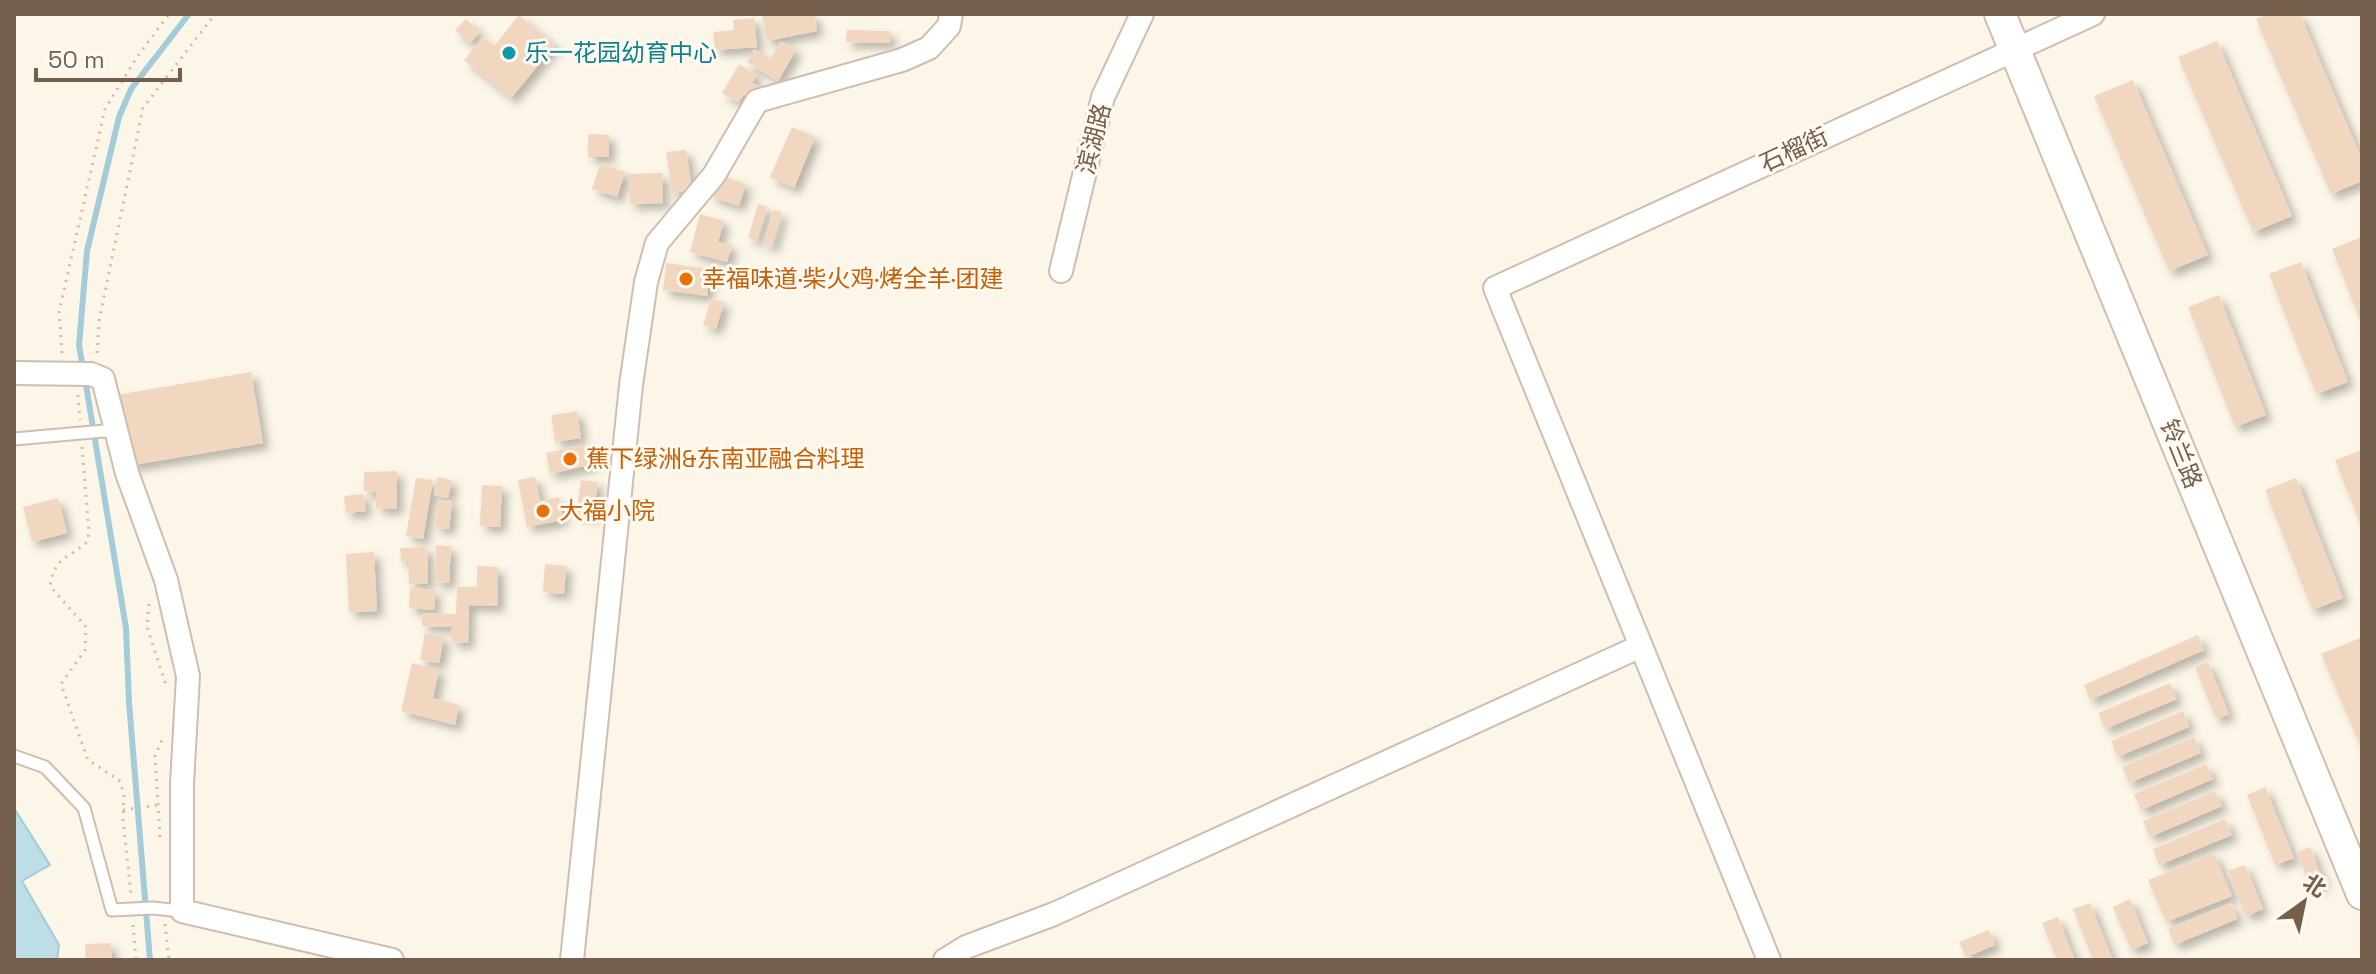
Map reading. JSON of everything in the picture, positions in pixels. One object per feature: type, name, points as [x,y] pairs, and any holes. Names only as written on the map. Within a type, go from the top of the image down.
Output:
[{"type":"street","points":[[572,960],[631,385],[646,282],[657,243],[714,175],[757,101],[902,60],[929,48],[949,26],[951,14]]},
{"type":"street","name":"滨湖路","points":[[1061,271],[1103,97],[1142,14]]},
{"type":"street","name":"铃兰路","points":[[2000,14],[2362,894]]},
{"type":"street","name":"石榴街","points":[[1641,646],[1495,288],[2093,14]]},
{"type":"street","points":[[14,373],[80,374],[103,379],[109,430],[166,580],[188,676],[182,784],[166,909],[392,960]]},
{"type":"street","points":[[945,960],[966,947],[1054,914],[1641,646],[1769,960]]},
{"type":"lane","points":[[14,439],[109,430]]},
{"type":"lane","points":[[14,756],[45,767],[84,808],[112,910],[166,909]]},
{"type":"path","points":[[80,374],[59,312],[105,109],[137,57],[169,14]]},
{"type":"path","points":[[136,960],[124,794],[119,780],[88,760],[61,684],[85,650],[86,627],[50,586],[53,569],[62,558],[87,542],[89,532],[78,391],[80,374],[99,321],[143,108],[215,14]]},
{"type":"path","points":[[152,592],[147,627],[166,685]]},
{"type":"path","points":[[160,849],[155,756],[166,729]]},
{"type":"path","points":[[123,810],[158,805]]},
{"type":"path","points":[[166,909],[169,960]]},
{"type":"water","points":[[14,808],[50,865],[22,881],[59,945],[57,960],[14,960]]},
{"type":"building","points":[[762,14],[814,14],[817,31],[767,41]]},
{"type":"building","points":[[2268,14],[2300,14],[2362,160],[2362,181],[2331,194],[2256,19]]},
{"type":"building","name":"乐一花园幼育中心","points":[[519,15],[555,45],[511,98],[464,60],[483,37],[494,46]]},
{"type":"building","points":[[754,18],[757,47],[715,50],[713,32],[734,30],[733,20]]},
{"type":"building","points":[[466,19],[480,32],[470,43],[455,30]]},
{"type":"building","points":[[847,30],[890,31],[890,43],[846,42]]},
{"type":"building","points":[[781,41],[796,50],[778,81],[747,62],[754,49],[770,59]]},
{"type":"building","points":[[2217,41],[2292,216],[2253,232],[2178,57]]},
{"type":"building","points":[[739,64],[757,75],[752,83],[760,87],[753,99],[744,95],[738,102],[722,93]]},
{"type":"building","points":[[2133,80],[2208,255],[2169,271],[2094,96]]},
{"type":"building","points":[[792,127],[815,137],[794,188],[770,177]]},
{"type":"building","points":[[588,134],[609,135],[609,157],[588,157]]},
{"type":"building","points":[[686,150],[692,190],[672,193],[666,152]]},
{"type":"building","points":[[600,164],[625,172],[617,197],[592,189]]},
{"type":"building","points":[[662,173],[663,203],[630,204],[629,174]]},
{"type":"building","points":[[717,174],[746,184],[739,206],[710,196]]},
{"type":"building","points":[[758,204],[767,207],[757,241],[748,238]]},
{"type":"building","points":[[774,210],[782,212],[772,247],[763,244]]},
{"type":"building","points":[[700,214],[724,221],[718,242],[732,245],[727,262],[690,252]]},
{"type":"building","points":[[2362,237],[2362,325],[2332,249]]},
{"type":"building","points":[[2301,262],[2348,382],[2316,394],[2269,274]]},
{"type":"building","name":"幸福味道·柴火鸡·烤全羊·团建","points":[[666,263],[710,269],[707,296],[663,290]]},
{"type":"building","points":[[2219,295],[2266,415],[2235,427],[2188,307]]},
{"type":"building","points":[[711,299],[724,302],[716,329],[703,325]]},
{"type":"building","points":[[251,372],[263,443],[128,466],[116,395]]},
{"type":"building","points":[[577,411],[581,438],[555,442],[551,415]]},
{"type":"building","name":"蕉下绿洲&东南亚融合料理","points":[[590,444],[594,464],[550,474],[546,453]]},
{"type":"building","points":[[2362,450],[2362,528],[2335,460]]},
{"type":"building","points":[[397,471],[397,509],[376,508],[376,492],[364,491],[364,472]]},
{"type":"building","points":[[437,477],[452,480],[448,498],[434,495]]},
{"type":"building","name":"大福小院","points":[[535,477],[540,501],[559,497],[563,520],[527,527],[518,480]]},
{"type":"building","points":[[416,478],[433,480],[423,539],[406,536]]},
{"type":"building","points":[[2296,478],[2343,598],[2312,610],[2265,490]]},
{"type":"building","points":[[581,480],[598,482],[593,517],[576,514]]},
{"type":"building","points":[[482,485],[502,486],[500,527],[480,526]]},
{"type":"building","points":[[363,494],[366,511],[346,513],[344,496]]},
{"type":"building","points":[[58,498],[67,533],[32,542],[23,507]]},
{"type":"building","points":[[438,500],[452,501],[449,529],[434,527]]},
{"type":"building","points":[[436,545],[451,546],[449,583],[435,582]]},
{"type":"building","points":[[427,547],[428,583],[409,584],[408,561],[401,562],[400,548]]},
{"type":"building","points":[[374,552],[377,611],[349,612],[346,554]]},
{"type":"building","points":[[545,564],[566,566],[564,594],[543,592]]},
{"type":"building","points":[[477,566],[498,567],[498,606],[469,605],[468,643],[451,642],[452,627],[422,626],[422,613],[456,614],[457,587],[477,587]]},
{"type":"building","points":[[410,588],[435,590],[434,610],[409,608]]},
{"type":"building","points":[[425,633],[444,637],[439,663],[420,660]]},
{"type":"building","points":[[2198,635],[2204,650],[2090,700],[2084,685]]},
{"type":"building","points":[[2360,638],[2362,642],[2362,750],[2321,654]]},
{"type":"building","points":[[2208,662],[2229,714],[2216,719],[2195,667]]},
{"type":"building","points":[[412,663],[439,670],[433,698],[459,705],[455,725],[401,711]]},
{"type":"building","points":[[2170,683],[2177,699],[2105,729],[2098,713]]},
{"type":"building","points":[[2183,711],[2189,727],[2117,757],[2111,741]]},
{"type":"building","points":[[2194,737],[2201,753],[2129,783],[2122,767]]},
{"type":"building","points":[[2206,764],[2213,779],[2141,810],[2134,794]]},
{"type":"building","points":[[2265,787],[2294,858],[2275,865],[2247,795]]},
{"type":"building","points":[[2215,791],[2222,806],[2150,837],[2143,821]]},
{"type":"building","points":[[2225,819],[2232,835],[2159,865],[2153,849]]},
{"type":"building","points":[[2310,847],[2324,883],[2311,888],[2297,852]]},
{"type":"building","points":[[2214,853],[2232,896],[2166,922],[2148,880]]},
{"type":"building","points":[[2245,865],[2263,909],[2246,916],[2228,871]]},
{"type":"building","points":[[2130,899],[2148,943],[2131,950],[2113,907]]},
{"type":"building","points":[[2090,903],[2113,960],[2093,960],[2073,909]]},
{"type":"building","points":[[2231,903],[2237,919],[2174,945],[2168,929]]},
{"type":"building","points":[[2058,917],[2075,960],[2057,960],[2042,923]]},
{"type":"building","points":[[1989,930],[1995,945],[1966,957],[1959,942]]},
{"type":"building","points":[[110,943],[112,960],[86,960],[85,944]]},
{"type":"waterway","points":[[83,368],[79,345],[87,251],[119,117],[131,89],[189,14]]},
{"type":"waterway","points":[[85,379],[126,628],[150,960]]},
{"type":"place","name":"乐一花园幼育中心","points":[[509,53]]},
{"type":"place","name":"幸福味道·柴火鸡·烤全羊·团建","points":[[686,279]]},
{"type":"place","name":"蕉下绿洲&东南亚融合料理","points":[[570,459]]},
{"type":"place","name":"大福小院","points":[[543,511]]}]
